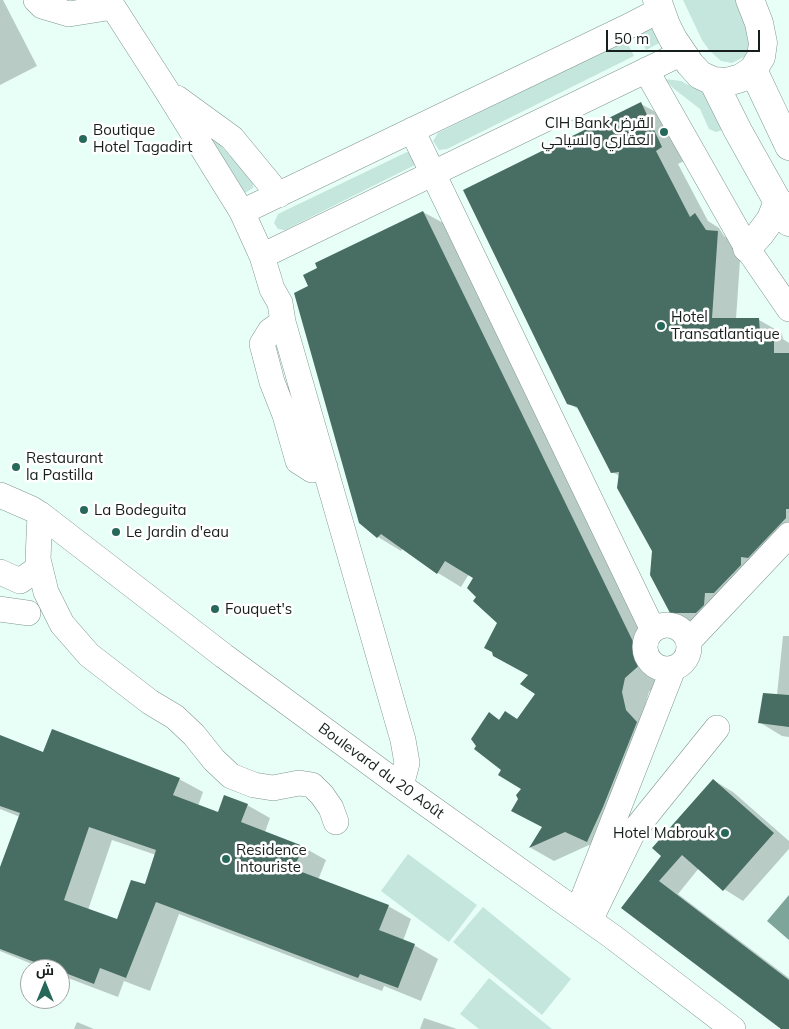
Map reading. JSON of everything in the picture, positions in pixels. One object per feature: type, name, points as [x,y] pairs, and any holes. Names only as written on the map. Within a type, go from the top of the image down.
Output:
[{"type":"main road","points":[[658,5],[669,32],[682,53],[700,75],[713,81],[727,82],[741,78],[753,70],[761,57],[763,43],[759,23],[750,0]]},
{"type":"main road","points":[[753,70],[789,146]]},
{"type":"main road","points":[[713,81],[783,211],[770,219],[747,248]]},
{"type":"street","points":[[36,0],[42,6],[69,14],[111,3],[242,212],[262,256],[272,289],[280,303],[283,322],[406,751],[407,763],[401,786]]},
{"type":"street","points":[[242,212],[628,27],[658,5]]},
{"type":"street","points":[[262,256],[682,53]]},
{"type":"street","points":[[646,70],[747,248],[789,308]]},
{"type":"street","points":[[167,91],[232,138],[279,195]]},
{"type":"street","points":[[412,130],[653,630]]},
{"type":"street","name":"Boulevard du 20 Août","points":[[0,476],[20,492],[36,511],[224,656],[401,786],[584,916],[733,1029]]},
{"type":"street","name":"Boulevard du 20 Août","points":[[0,495],[36,511]]},
{"type":"street","points":[[36,511],[38,559],[46,592],[62,624],[89,654],[150,702],[175,717],[231,776],[254,786],[273,788],[298,783],[312,785],[331,808],[336,822]]},
{"type":"street","points":[[689,641],[789,535]]},
{"type":"street","points":[[0,572],[20,580],[40,567]]},
{"type":"street","points":[[0,609],[28,613]]},
{"type":"street","points":[[670,625],[678,628],[689,641],[687,658],[681,665],[673,669],[664,670],[656,667],[646,654],[645,645],[648,636],[653,630],[661,626],[670,625]]},
{"type":"street","points":[[584,916],[673,669]]},
{"type":"street","points":[[584,916],[633,832],[717,728]]},
{"type":"shaded area","points":[[683,0],[737,0],[745,16],[750,49],[746,56],[732,63],[721,61],[709,50],[702,40]]},
{"type":"shaded area","points":[[654,28],[661,42],[646,50],[639,34]]},
{"type":"shaded area","points":[[626,40],[634,56],[447,149],[439,150],[433,141],[438,133]]},
{"type":"shaded area","points":[[665,79],[681,81],[704,93],[725,129],[716,132],[709,129],[700,109],[673,88]]},
{"type":"shaded area","points":[[207,131],[253,181],[253,188],[240,196]]},
{"type":"shaded area","points":[[407,152],[415,152],[415,165],[285,230],[278,229],[274,223],[278,214]]},
{"type":"shaded area","points":[[408,854],[477,905],[449,942],[381,891]]},
{"type":"shaded area","points":[[789,895],[789,940],[767,921]]},
{"type":"shaded area","points":[[483,907],[571,979],[542,1015],[453,942]]},
{"type":"shaded area","points":[[489,978],[552,1029],[479,1029],[460,1014]]},
{"type":"building","points":[[641,102],[662,147],[656,151],[690,217],[695,213],[706,230],[718,231],[712,318],[759,318],[760,333],[774,333],[774,353],[789,353],[789,509],[786,509],[786,518],[748,558],[741,557],[741,565],[714,593],[705,593],[704,605],[696,613],[670,613],[650,575],[652,551],[617,488],[619,472],[611,473],[577,407],[567,404],[463,190]]},
{"type":"building","points":[[423,211],[643,662],[625,678],[622,692],[626,710],[637,722],[587,842],[565,832],[529,848],[542,827],[511,811],[518,799],[516,795],[521,789],[498,775],[501,770],[474,749],[476,746],[471,739],[489,712],[499,720],[505,711],[517,719],[535,694],[520,684],[528,675],[493,656],[492,652],[484,648],[497,623],[473,601],[476,597],[467,588],[473,578],[445,561],[437,574],[381,534],[377,538],[359,523],[294,293],[308,286],[303,275],[317,268],[315,263]]},
{"type":"building","points":[[763,693],[789,695],[789,727],[758,723]]},
{"type":"building","name":"Residence Intouriste","points":[[52,729],[180,778],[173,795],[218,812],[224,795],[248,804],[241,822],[303,846],[294,869],[389,905],[379,930],[415,944],[398,988],[360,974],[358,978],[156,902],[126,978],[100,968],[94,984],[70,975],[70,959],[26,959],[0,949],[0,867],[20,813],[0,806],[0,735],[43,752]],"holes":[[[89,827],[156,850],[145,884],[131,880],[117,919],[64,900]]]},
{"type":"building","points":[[713,779],[774,833],[723,891],[682,855],[659,881],[789,980],[789,1029],[781,1029],[621,908],[661,856],[652,848]]},
{"type":"place","name":"CIH Bank القرض العقاري والسياحي","points":[[664,132]]},
{"type":"place","name":"Boutique Hotel Tagadirt","points":[[83,139]]},
{"type":"place","name":"Hotel Transatlantique","points":[[661,326]]},
{"type":"place","name":"Restaurant la Pastilla","points":[[16,467]]},
{"type":"place","name":"La Bodeguita","points":[[84,510]]},
{"type":"place","name":"Le Jardin d'eau","points":[[116,532]]},
{"type":"place","name":"Fouquet's","points":[[215,609]]},
{"type":"place","name":"Hotel Mabrouk","points":[[725,833]]},
{"type":"place","name":"Residence Intouriste","points":[[226,859]]}]
